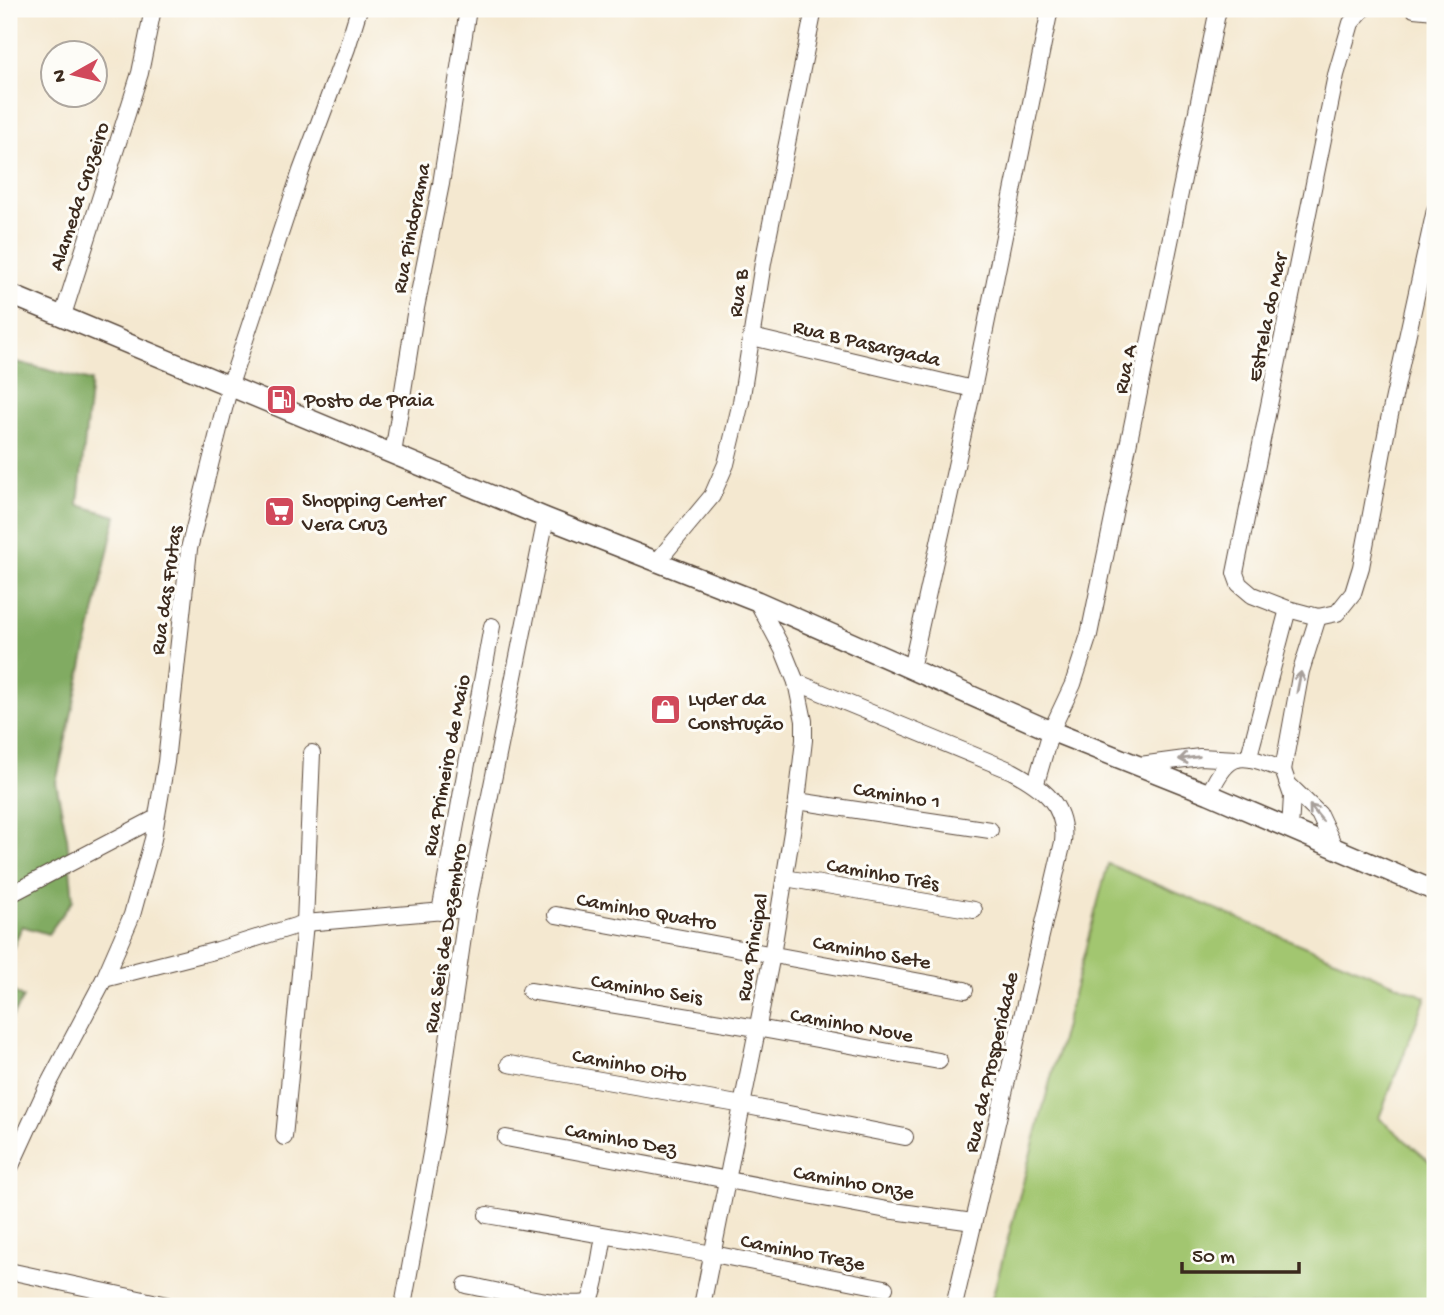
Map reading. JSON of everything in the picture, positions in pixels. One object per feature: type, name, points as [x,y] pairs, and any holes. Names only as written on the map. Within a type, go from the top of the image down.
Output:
[{"type":"main road","points":[[9,294],[546,518],[757,601],[1051,731],[1209,793],[1435,891]]},
{"type":"street","name":"Alameda Cruzeiro","points":[[63,315],[141,73],[153,9]]},
{"type":"street","name":"Rua das Frutas","points":[[9,1170],[48,1085],[104,979],[132,915],[153,839],[166,762],[189,549],[230,385],[301,171],[359,9]]},
{"type":"street","name":"Rua Pindorama","points":[[393,454],[416,308],[439,195],[468,9]]},
{"type":"street","name":"Rua B","points":[[656,563],[712,496],[726,464],[741,402],[763,263],[814,9]]},
{"type":"street","points":[[911,669],[973,389],[1050,9]]},
{"type":"street","name":"Rua A","points":[[1036,783],[1051,731],[1073,684],[1089,635],[1218,9]]},
{"type":"street","name":"Estrela do Mar","points":[[1318,617],[1288,609],[1244,590],[1235,573],[1336,75],[1351,23],[1363,9]]},
{"type":"street","points":[[1414,9],[1435,11]]},
{"type":"street","points":[[1290,829],[1292,796],[1285,777],[1301,671],[1318,617],[1337,612],[1345,605],[1353,593],[1361,567],[1388,424],[1435,210]]},
{"type":"street","name":"Rua B Pasargada","points":[[752,337],[973,389]]},
{"type":"street","name":"Rua Seis de Dezembro","points":[[403,1306],[435,1131],[467,909],[546,518]]},
{"type":"street","name":"Rua Principal","points":[[702,1306],[772,954],[804,740],[796,681],[757,601]]},
{"type":"street","points":[[1209,793],[1227,764],[1243,757],[1288,609]]},
{"type":"street","name":"Rua Primeiro de Maio","points":[[439,912],[492,626]]},
{"type":"street","points":[[796,681],[1036,783]]},
{"type":"street","points":[[284,1137],[305,923],[312,753]]},
{"type":"street","points":[[1140,765],[1200,757],[1243,757],[1285,777],[1319,814],[1335,848]]},
{"type":"street","name":"Rua da Prosperidade","points":[[954,1306],[1063,842],[1065,826],[1057,807],[1036,783]]},
{"type":"street","name":"Caminho 1","points":[[797,800],[990,830]]},
{"type":"street","points":[[9,895],[156,818]]},
{"type":"street","name":"Caminho Três","points":[[785,878],[974,910]]},
{"type":"street","points":[[104,979],[218,950],[305,923],[467,909]]},
{"type":"street","name":"Caminho Quatro","points":[[556,915],[772,954]]},
{"type":"street","name":"Caminho Sete","points":[[772,954],[965,990]]},
{"type":"street","name":"Caminho Seis","points":[[530,991],[757,1028]]},
{"type":"street","name":"Caminho Nove","points":[[757,1028],[939,1061]]},
{"type":"street","name":"Caminho Oito","points":[[509,1064],[743,1105],[905,1138]]},
{"type":"street","name":"Caminho Dez","points":[[506,1138],[728,1180]]},
{"type":"street","name":"Caminho Onze","points":[[728,1180],[887,1210],[973,1222]]},
{"type":"street","name":"Caminho Treze","points":[[487,1215],[713,1254],[885,1288]]},
{"type":"street","points":[[466,1285],[567,1305],[586,1303],[590,1300],[604,1237]]},
{"type":"street","points":[[9,1271],[167,1305]]},
{"type":"green space","points":[[9,360],[91,381],[78,505],[116,516],[56,783],[67,837],[73,900],[48,934],[22,926],[9,957]]},
{"type":"green space","points":[[1108,864],[1426,997],[1379,1118],[1435,1166],[1435,1306],[990,1306]]},
{"type":"green space","points":[[9,988],[23,998],[9,1022]]},
{"type":"place","name":"Posto de Praia","points":[[281,399]]},
{"type":"place","name":"Shopping Center Vera Cruz","points":[[279,511]]},
{"type":"place","name":"Lyder da Construção","points":[[665,710]]}]
